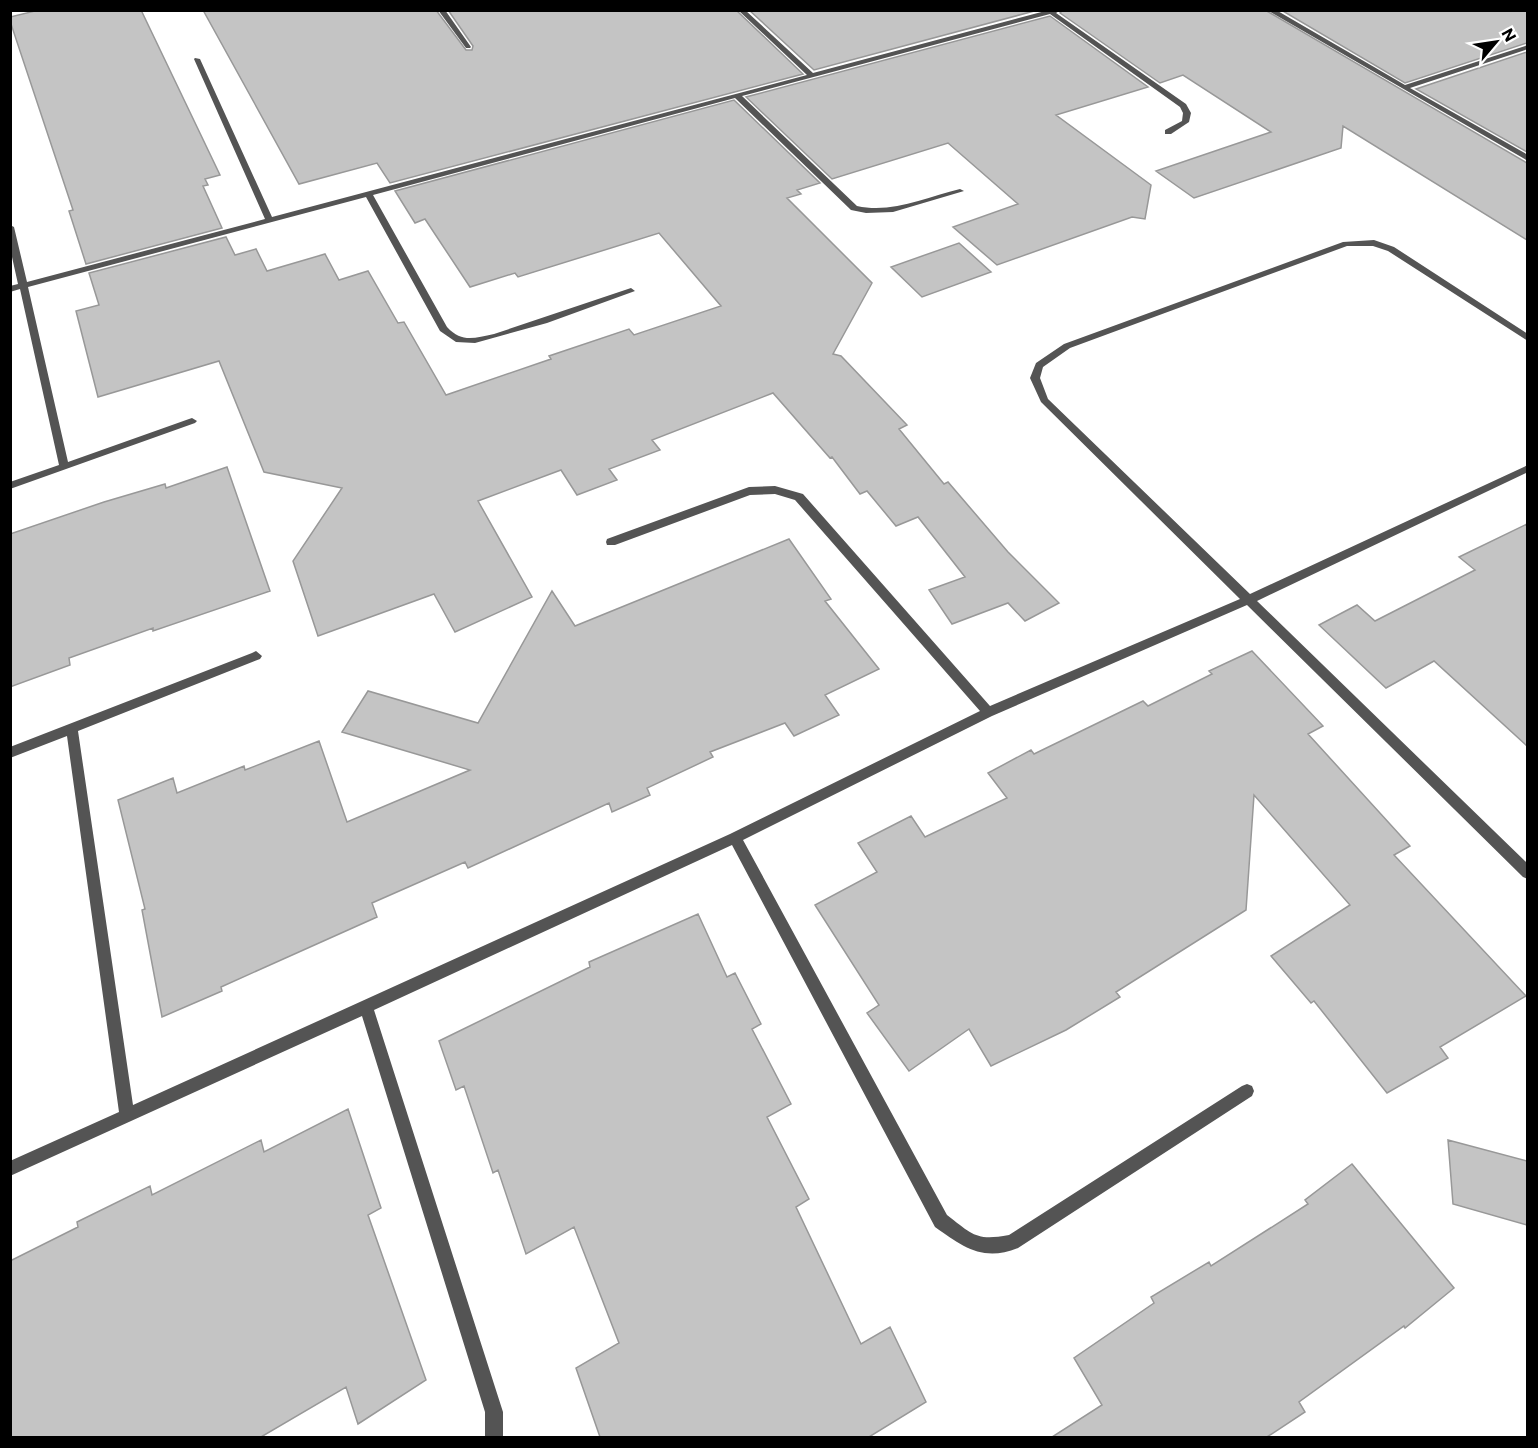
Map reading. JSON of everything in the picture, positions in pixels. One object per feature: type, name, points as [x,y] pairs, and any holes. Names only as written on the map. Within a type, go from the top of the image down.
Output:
[{"type":"street","points":[[441,10],[468,47]]},
{"type":"street","points":[[741,10],[811,75]]},
{"type":"street","points":[[1270,10],[1527,159]]},
{"type":"street","points":[[10,289],[1055,11],[1183,106],[1187,113],[1185,122],[1168,132]]},
{"type":"street","points":[[1405,87],[1527,47]]},
{"type":"street","points":[[197,59],[270,221]]},
{"type":"street","points":[[736,95],[854,208],[866,212],[881,211],[960,191]]},
{"type":"street","points":[[369,195],[443,329],[451,337],[463,341],[495,336],[632,291]]},
{"type":"street","points":[[10,227],[64,467]]},
{"type":"street","points":[[1527,338],[1407,258],[1374,243],[1359,242],[1346,244],[1067,346],[1039,365],[1035,378],[1044,400],[1527,873]]},
{"type":"street","points":[[10,486],[192,421]]},
{"type":"street","points":[[10,1170],[735,838],[988,712],[1248,600],[1527,468]]},
{"type":"street","points":[[611,542],[749,491],[775,490],[799,497],[988,712]]},
{"type":"street","points":[[10,753],[256,656]]},
{"type":"street","points":[[72,730],[127,1116]]},
{"type":"street","points":[[735,838],[940,1221],[964,1238],[987,1247],[1012,1242],[1247,1091]]},
{"type":"street","points":[[366,1007],[494,1412],[494,1437]]},
{"type":"building","points":[[39,10],[141,10],[220,175],[205,179],[208,185],[203,186],[222,228],[86,264],[69,211],[73,210],[10,21],[10,17]]},
{"type":"building","points":[[203,10],[436,10],[466,50],[472,50],[473,46],[448,10],[736,10],[803,74],[390,183],[377,163],[299,184]]},
{"type":"building","points":[[749,10],[1038,10],[814,70]]},
{"type":"building","points":[[1063,10],[1265,10],[1527,163],[1527,240],[1343,126],[1341,148],[1194,198],[1156,171],[1271,132],[1183,75],[1160,83],[1060,13]]},
{"type":"building","points":[[1281,10],[1527,10],[1527,43],[1405,83]]},
{"type":"building","points":[[1050,16],[1148,87],[1056,115],[1151,185],[1145,219],[1132,217],[997,265],[953,227],[1018,204],[948,143],[832,179],[746,97]]},
{"type":"building","points":[[1527,52],[1527,152],[1416,89]]},
{"type":"building","points":[[734,100],[820,183],[797,190],[801,194],[787,198],[872,283],[833,354],[841,356],[907,425],[899,429],[944,484],[948,482],[1008,552],[1059,603],[1025,621],[1008,603],[952,624],[929,590],[965,577],[918,517],[896,526],[867,491],[860,494],[832,457],[830,458],[773,393],[652,440],[660,450],[609,469],[617,480],[577,495],[561,470],[478,501],[532,597],[455,632],[434,594],[318,636],[293,561],[342,488],[264,472],[219,361],[98,397],[76,311],[99,305],[89,273],[226,237],[235,255],[256,249],[267,271],[325,254],[339,280],[368,271],[398,323],[404,322],[446,395],[629,329],[634,335],[721,306],[659,233],[518,277],[515,273],[470,287],[425,219],[415,223],[395,191]]},
{"type":"building","points":[[959,243],[991,272],[922,297],[891,267]]},
{"type":"building","points":[[227,467],[270,591],[153,631],[153,628],[69,658],[70,665],[10,687],[10,534],[104,502],[165,484],[166,488]]},
{"type":"building","points":[[1527,524],[1527,746],[1434,661],[1386,688],[1319,625],[1357,605],[1375,621],[1475,570],[1459,557]]},
{"type":"building","points":[[789,539],[831,599],[825,601],[879,669],[825,695],[839,715],[794,736],[785,723],[710,752],[713,757],[647,788],[650,795],[612,812],[609,803],[468,868],[465,862],[372,903],[377,917],[221,987],[222,991],[162,1017],[142,910],[145,909],[118,800],[173,778],[177,793],[244,766],[245,770],[319,741],[347,822],[470,770],[342,732],[368,691],[478,723],[552,591],[575,626]]},
{"type":"building","points":[[1252,651],[1323,726],[1308,734],[1410,846],[1394,855],[1526,996],[1440,1047],[1448,1058],[1387,1093],[1314,1001],[1311,1003],[1271,956],[1350,905],[1254,795],[1246,910],[1116,992],[1120,997],[1066,1030],[991,1066],[969,1029],[909,1071],[867,1013],[879,1005],[815,905],[877,872],[858,843],[911,816],[925,837],[1007,798],[988,773],[1031,750],[1034,754],[1143,701],[1148,706],[1212,674],[1209,671]]},
{"type":"building","points":[[698,914],[727,977],[735,973],[761,1024],[752,1029],[791,1104],[767,1117],[809,1199],[796,1207],[861,1344],[890,1327],[926,1402],[869,1437],[600,1437],[576,1368],[619,1343],[574,1227],[526,1254],[498,1170],[493,1173],[464,1086],[456,1090],[439,1041],[590,967],[589,962]]},
{"type":"building","points":[[348,1109],[381,1208],[368,1215],[426,1380],[358,1424],[346,1387],[261,1437],[10,1437],[10,1261],[78,1227],[77,1222],[150,1186],[152,1195],[261,1140],[264,1152]]},
{"type":"building","points":[[1448,1140],[1527,1161],[1527,1225],[1453,1204]]},
{"type":"building","points":[[1352,1164],[1454,1288],[1405,1328],[1404,1326],[1299,1402],[1305,1412],[1267,1437],[1052,1437],[1102,1405],[1074,1358],[1154,1303],[1151,1297],[1209,1262],[1211,1266],[1308,1204],[1305,1200]]}]
